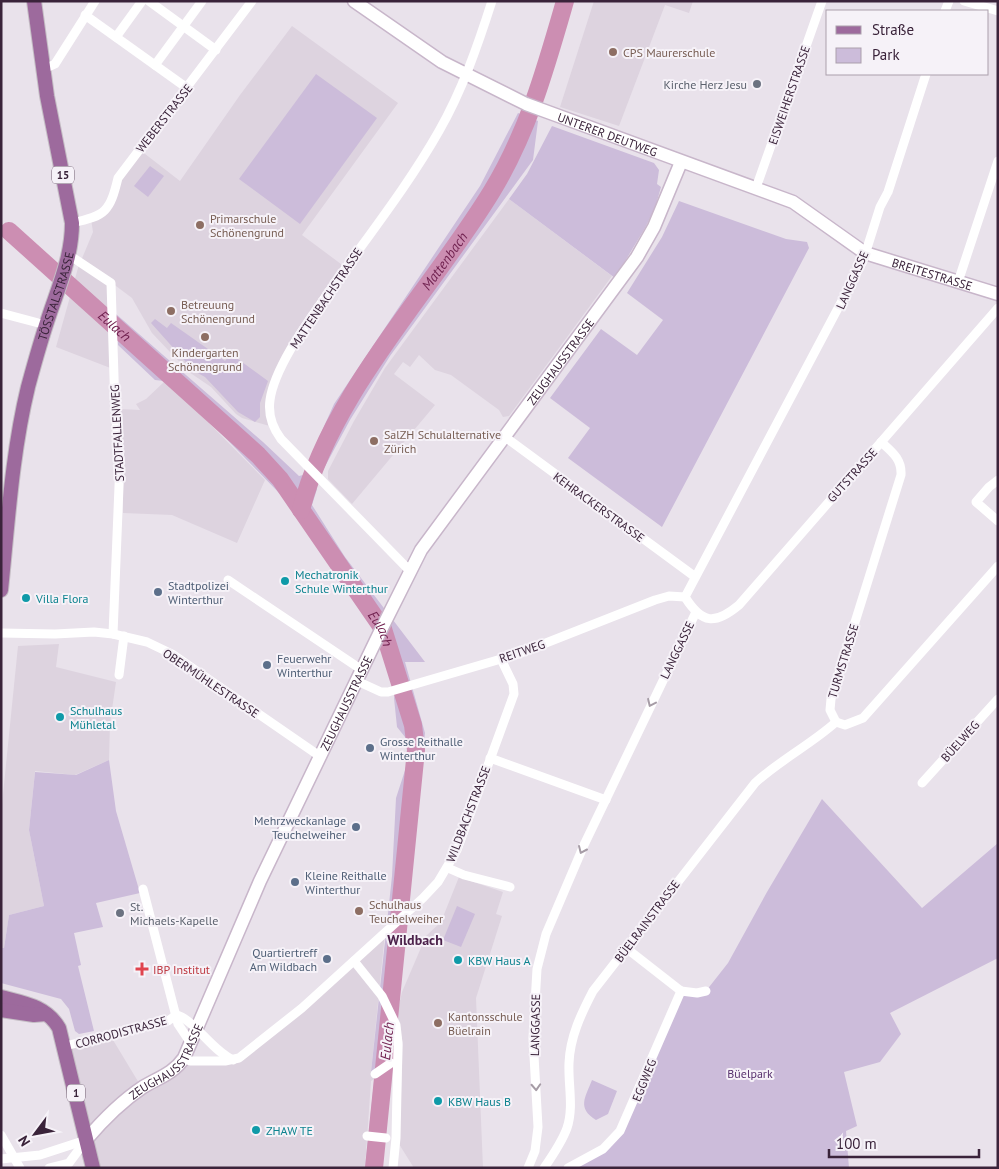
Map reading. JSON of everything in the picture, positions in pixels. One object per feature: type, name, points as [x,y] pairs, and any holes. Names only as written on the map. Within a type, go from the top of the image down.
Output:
[{"type":"main road","name":"TÖSSTALSTRASSE","points":[[1,590],[17,442],[28,388],[69,255],[72,223],[55,140],[34,1]]},
{"type":"main road","name":"1","points":[[1,997],[35,1006],[47,1014],[59,1028],[94,1168]]},
{"type":"main road","points":[[1,1010],[34,1015],[47,1014]]},
{"type":"street","points":[[44,69],[55,64],[95,1]]},
{"type":"street","points":[[116,37],[142,1]]},
{"type":"street","points":[[149,1],[216,50]]},
{"type":"street","points":[[155,65],[202,1]]},
{"type":"street","name":"WEBERSTRASSE","points":[[72,223],[100,216],[113,199],[118,178],[252,1]]},
{"type":"street","name":"UNTERER DEUTWEG","points":[[354,1],[465,76],[545,112],[756,188],[804,208],[850,244],[865,253]]},
{"type":"street","name":"MATTENBACHSTRASSE","points":[[410,571],[281,439],[273,427],[270,399],[274,385],[305,326],[406,182],[438,132],[465,76],[492,1]]},
{"type":"street","name":"EISWEIHERSTRASSE","points":[[756,188],[822,1]]},
{"type":"street","points":[[964,1],[998,11]]},
{"type":"street","points":[[85,15],[187,88]]},
{"type":"street","name":"LANGGASSE","points":[[528,1168],[535,1151],[538,1127],[533,1038],[537,969],[546,934],[606,800],[696,612],[685,596],[694,576],[841,305],[865,253],[880,207],[888,192],[926,75]]},
{"type":"street","points":[[958,282],[998,161]]},
{"type":"street","name":"ZEUGHAUSSTRASSE","points":[[86,1140],[113,1112],[142,1088],[176,1068],[184,1058],[260,881],[410,571],[422,550],[637,257],[654,227],[681,162]]},
{"type":"street","name":"BREITESTRASSE","points":[[865,253],[998,294]]},
{"type":"street","name":"STADTFALLENWEG","points":[[69,255],[111,283],[115,408],[120,462],[113,634]]},
{"type":"street","name":"GUTSTRASSE","points":[[696,612],[707,619],[719,620],[739,605],[998,308]]},
{"type":"street","points":[[1,313],[46,326]]},
{"type":"street","name":"KEHRACKERSTRASSE","points":[[505,437],[694,576]]},
{"type":"street","name":"TURMSTRASSE","points":[[836,722],[830,710],[831,699],[901,475],[901,466],[897,457],[881,442]]},
{"type":"street","points":[[998,480],[976,502],[998,520]]},
{"type":"street","points":[[836,722],[845,725],[863,718],[998,566]]},
{"type":"street","name":"REITWEG","points":[[228,580],[381,692],[396,690],[501,659],[655,600],[669,596],[685,596]]},
{"type":"street","name":"OBERMÜHLESTRASSE","points":[[1,634],[94,632],[124,636],[147,642],[172,654],[321,757]]},
{"type":"street","points":[[119,675],[124,636]]},
{"type":"street","name":"WILDBACHSTRASSE","points":[[233,1060],[269,1035],[354,961],[408,912],[438,882],[448,868],[514,694],[512,684],[501,659]]},
{"type":"street","name":"BÜELWEG","points":[[922,783],[996,704]]},
{"type":"street","name":"BÜELRAINSTRASSE","points":[[544,1168],[561,1142],[567,1127],[571,1104],[569,1063],[576,1027],[593,991],[754,783],[772,768],[816,741],[836,722]]},
{"type":"street","points":[[490,758],[606,800]]},
{"type":"street","points":[[448,868],[464,875],[510,887]]},
{"type":"street","points":[[144,889],[178,1024],[190,1042]]},
{"type":"street","points":[[626,948],[681,992],[697,993],[706,991]]},
{"type":"street","points":[[354,961],[382,996],[396,1025],[398,1043],[396,1138],[393,1168]]},
{"type":"street","name":"EGGWEG","points":[[568,1168],[603,1149],[620,1131],[681,992]]},
{"type":"street","points":[[176,1015],[188,1019],[211,1047],[210,1055],[200,1060]]},
{"type":"street","name":"CORRODISTRASSE","points":[[65,1046],[168,1021],[176,1015]]},
{"type":"street","points":[[207,1042],[233,1060]]},
{"type":"street","points":[[184,1058],[190,1060],[233,1060]]},
{"type":"street","points":[[375,1074],[391,1063]]},
{"type":"street","points":[[1,1135],[20,1168]]},
{"type":"street","points":[[367,1136],[386,1138]]},
{"type":"street","points":[[1,1159],[40,1155],[86,1140]]},
{"type":"street","points":[[49,1168],[69,1163],[86,1140]]},
{"type":"shaded area","name":"CPS Maurerschule","points":[[594,1],[693,1],[689,13],[665,5],[619,126],[560,107]]},
{"type":"shaded area","name":"Primarschule Schönengrund","points":[[292,26],[398,103],[302,235],[345,267],[305,327],[274,385],[273,427],[242,418],[211,387],[189,372],[152,333],[132,298],[112,283],[113,369],[56,347],[78,268],[93,232],[91,219],[100,215],[118,178],[140,150],[180,181],[240,95]]},
{"type":"shaded area","points":[[509,199],[612,276],[509,416],[503,417],[499,410],[451,375],[435,370],[419,355],[410,367],[403,362],[394,374],[435,405],[352,504],[328,479],[328,471],[385,368]]},
{"type":"shaded area","points":[[164,382],[200,414],[265,480],[237,543],[172,515],[123,513],[120,409],[140,410],[136,404],[146,399]]},
{"type":"shaded area","points":[[59,644],[56,667],[116,682],[110,723],[109,760],[75,775],[35,771],[29,830],[44,906],[9,915],[4,948],[1,948],[1,814],[18,646]]},
{"type":"shaded area","name":"Kantonsschule Büelrain","points":[[459,877],[503,892],[496,914],[502,916],[476,998],[483,1168],[414,1168],[399,1144],[403,1045],[397,1014],[402,992],[426,936],[441,922]]},
{"type":"shaded area","points":[[385,933],[371,1072],[375,1072],[374,1079],[371,1081],[365,1168],[93,1168],[65,1046],[110,1035],[142,1088],[190,1061],[239,1058]]},
{"type":"green space","points":[[316,74],[377,118],[300,224],[239,179]]},
{"type":"green space","points":[[518,113],[538,121],[533,160],[390,356],[350,420],[322,472],[309,460],[334,404],[480,186]]},
{"type":"green space","points":[[552,126],[654,163],[659,170],[657,184],[661,187],[655,208],[615,278],[509,199],[527,174]]},
{"type":"green space","points":[[150,166],[164,176],[148,197],[134,186]]},
{"type":"green space","points":[[679,201],[786,239],[807,242],[809,248],[662,527],[568,458],[590,428],[550,398],[601,329],[637,355],[663,320],[627,293],[662,237]]},
{"type":"green space","points":[[116,314],[263,442],[299,476],[303,475],[317,489],[312,505],[345,557],[425,662],[405,662],[425,733],[382,1168],[365,1168],[375,1072],[371,1072],[392,876],[396,798],[410,755],[409,742],[397,727],[394,698],[396,689],[379,634],[284,498],[201,413],[164,381],[155,380],[118,345]]},
{"type":"green space","points":[[155,319],[167,328],[171,323],[225,361],[231,354],[268,381],[260,403],[260,417],[255,422],[238,412],[205,377],[194,371],[151,323]]},
{"type":"green space","points":[[109,760],[116,811],[140,893],[96,903],[103,927],[74,933],[81,965],[78,966],[94,1031],[79,1034],[75,1031],[69,1009],[61,999],[1,983],[1,948],[4,948],[9,915],[44,906],[29,830],[35,772],[76,775]]},
{"type":"green space","name":"Büelpark","points":[[822,799],[922,908],[998,843],[998,958],[890,1013],[901,1034],[880,1062],[844,1072],[857,1126],[846,1131],[849,1168],[568,1168],[611,1142],[681,991],[706,991],[728,963]]},
{"type":"green space","points":[[457,906],[475,914],[461,947],[443,940]]},
{"type":"green space","points":[[592,1080],[617,1091],[608,1114],[596,1120],[586,1111],[584,1102]]},
{"type":"waterway","name":"Mattenbach","points":[[301,510],[315,467],[335,425],[358,384],[384,344],[467,229],[505,169],[535,99],[565,1]]},
{"type":"waterway","name":"Eulach","points":[[9,231],[258,455],[280,479],[383,629],[413,725],[416,750],[374,1168]]},
{"type":"place","name":"CPS Maurerschule","points":[[613,52]]},
{"type":"place","name":"Kirche Herz Jesu","points":[[757,84]]},
{"type":"place","name":"Primarschule Schönengrund","points":[[200,225]]},
{"type":"place","name":"Betreuung Schönengrund","points":[[171,311]]},
{"type":"place","name":"Kindergarten Schönengrund","points":[[205,337]]},
{"type":"place","name":"SalZH Schulalternative Zürich","points":[[374,441]]},
{"type":"place","name":"Mechatronik Schule Winterthur","points":[[285,581]]},
{"type":"place","name":"Stadtpolizei Winterthur","points":[[158,592]]},
{"type":"place","name":"Villa Flora","points":[[26,598]]},
{"type":"place","name":"Feuerwehr Winterthur","points":[[267,665]]},
{"type":"place","name":"Schulhaus Mühletal","points":[[60,717]]},
{"type":"place","name":"Grosse Reithalle Winterthur","points":[[370,748]]},
{"type":"place","name":"Mehrzweckanlage Teuchelweiher","points":[[356,827]]},
{"type":"place","name":"Kleine Reithalle Winterthur","points":[[295,882]]},
{"type":"place","name":"Schulhaus Teuchelweiher","points":[[359,911]]},
{"type":"place","name":"St. Michaels-Kapelle","points":[[120,913]]},
{"type":"place","name":"Quartiertreff Am Wildbach","points":[[327,959]]},
{"type":"place","name":"KBW Haus A","points":[[458,960]]},
{"type":"place","name":"IBP Institut","points":[[142,969]]},
{"type":"place","name":"Kantonsschule Büelrain","points":[[438,1023]]},
{"type":"place","name":"KBW Haus B","points":[[438,1101]]},
{"type":"place","name":"ZHAW TE","points":[[256,1130]]},
{"type":"district","name":"Wildbach","points":[[415,940]]}]
